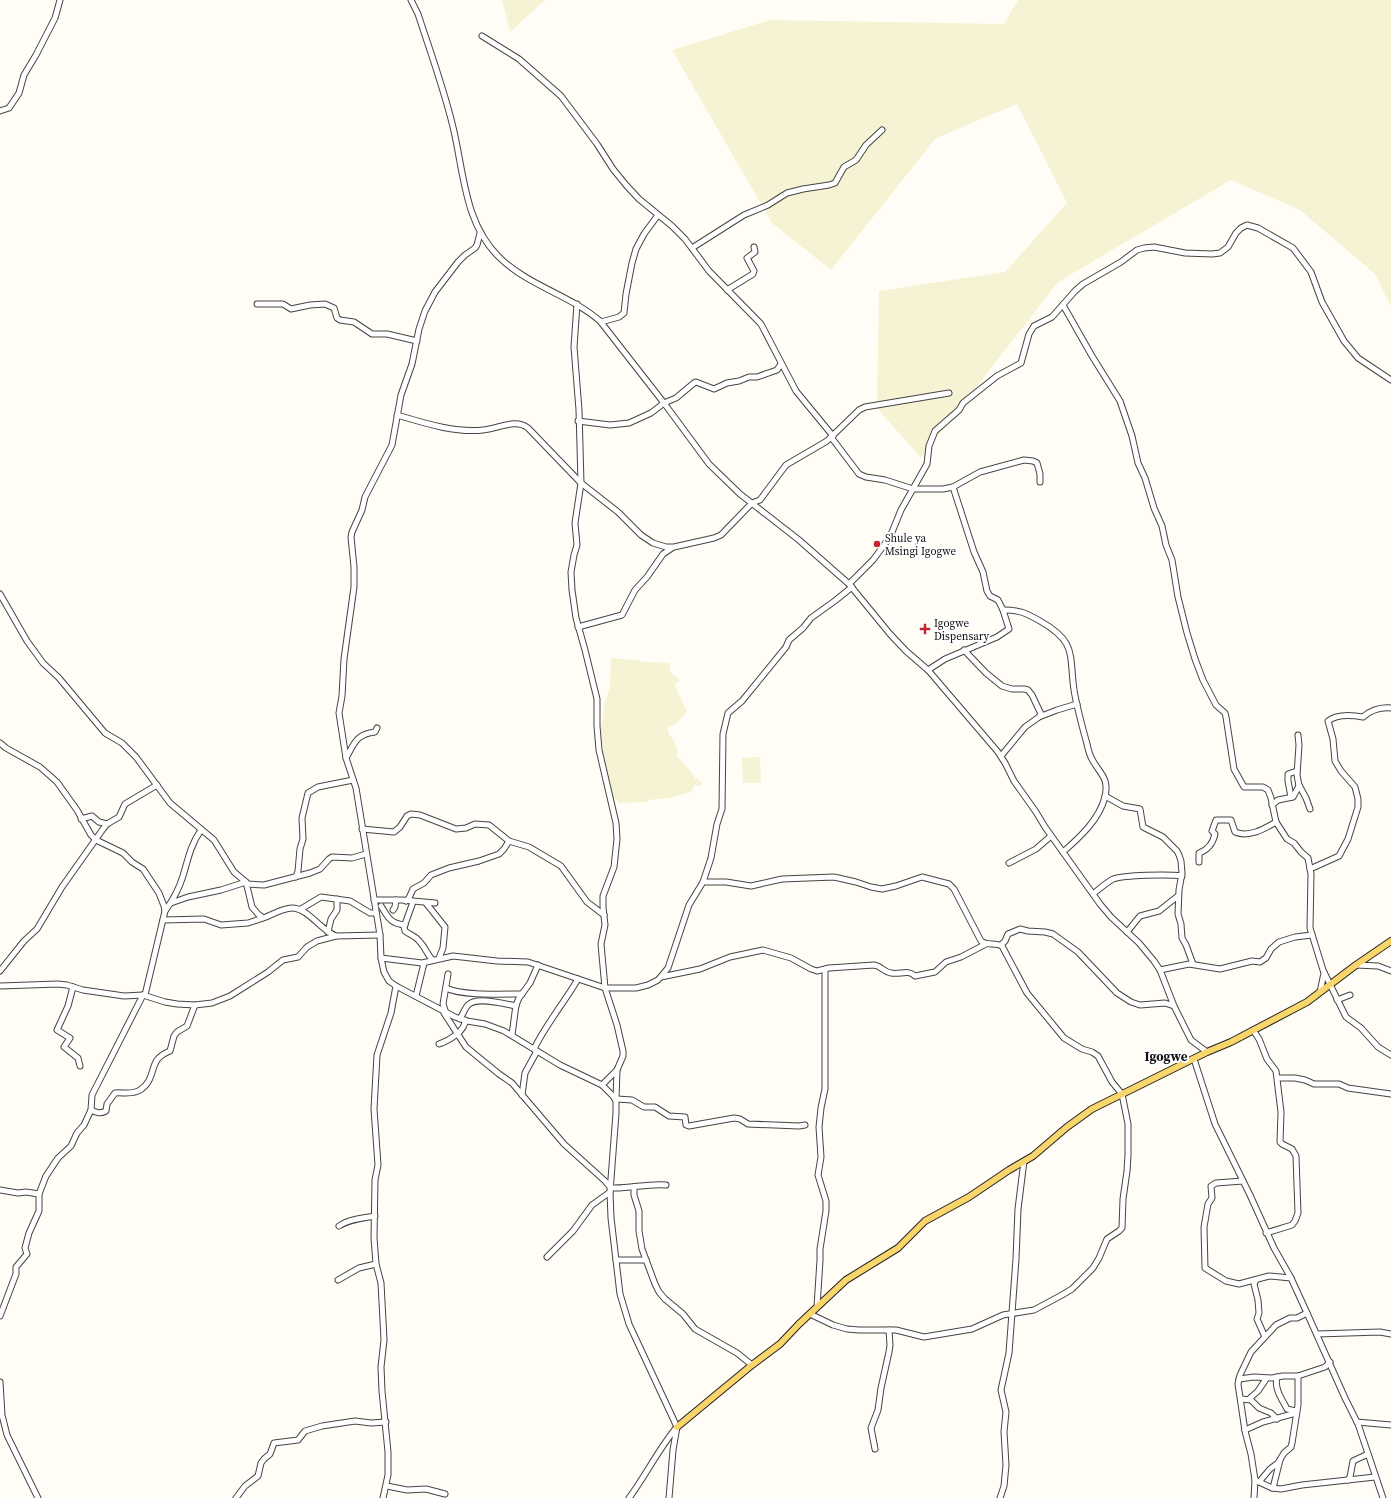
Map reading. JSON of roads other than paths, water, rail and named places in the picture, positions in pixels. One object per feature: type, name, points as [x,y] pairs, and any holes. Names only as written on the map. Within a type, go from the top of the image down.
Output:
[{"type":"main road","points":[[677,1427],[752,1365],[780,1344],[846,1280],[898,1248],[911,1237],[925,1221],[968,1197],[1040,1152],[1067,1127],[1100,1104],[1207,1052],[1231,1042],[1307,1002],[1391,941]]},
{"type":"street","points":[[0,111],[9,108],[19,93],[24,75],[55,18],[60,0]]},
{"type":"street","points":[[411,0],[418,14],[453,126],[471,210],[480,233],[493,250],[509,266],[540,285],[577,304],[590,312],[601,322],[709,464],[752,504],[799,540],[850,585],[898,643],[928,670],[1001,756],[1014,781],[1051,836],[1105,911],[1148,954],[1160,970],[1174,1006],[1191,1040],[1207,1052]]},
{"type":"street","points":[[482,36],[519,60],[560,96],[597,144],[626,186],[647,206],[672,226],[692,248],[708,271],[761,324],[796,390],[859,474],[913,489],[943,489],[953,487],[980,472],[1024,460],[1033,461],[1039,466],[1040,482]]},
{"type":"street","points":[[692,248],[744,215],[768,205],[787,193],[835,183],[844,167],[856,160],[866,145],[882,130]]},
{"type":"street","points":[[601,322],[619,317],[624,312],[626,294],[636,249],[644,234],[658,215]]},
{"type":"street","points":[[381,958],[424,963],[439,958],[463,956],[497,961],[528,962],[605,988],[636,988],[648,985],[660,977],[668,968],[689,905],[703,882],[711,858],[717,824],[722,809],[723,734],[728,713],[742,701],[786,647],[789,640],[802,629],[811,618],[850,585],[886,544],[901,510],[927,464],[929,446],[935,431],[959,410],[963,403],[1001,373],[1021,363],[1032,329],[1039,323],[1052,317],[1083,284],[1121,262],[1137,250],[1154,247],[1185,253],[1220,253],[1228,247],[1241,228],[1245,226],[1250,225],[1264,231],[1281,242],[1291,246],[1311,272],[1322,302],[1344,342],[1358,358],[1391,380]]},
{"type":"street","points":[[480,233],[475,248],[458,262],[428,303],[422,320],[412,364],[401,395],[392,445],[365,497],[362,510],[352,532],[354,587],[344,659],[342,696],[339,713],[346,758],[356,788],[380,935],[381,958],[386,976],[396,986],[463,1021],[495,1027],[512,1035],[560,1065],[602,1085],[616,1100]]},
{"type":"street","points":[[727,290],[753,274],[754,271],[747,258],[755,252],[754,247]]},
{"type":"street","points":[[257,304],[283,304],[291,309],[310,305],[328,305],[334,308],[337,318],[340,320],[354,322],[372,334],[388,334],[417,341]]},
{"type":"street","points":[[577,304],[574,346],[581,483],[575,523],[577,545],[574,555],[571,581],[572,600],[597,699],[599,750],[616,823],[616,852],[614,868],[604,896],[605,925],[602,935],[601,952],[605,988],[617,1025],[623,1051],[623,1056],[618,1070],[610,1190],[612,1231],[620,1294],[625,1312],[677,1427],[673,1450],[669,1498]]},
{"type":"street","points":[[1063,305],[1120,401],[1132,436],[1138,463],[1145,478],[1154,508],[1162,526],[1166,545],[1172,560],[1178,597],[1195,659],[1203,680],[1216,705],[1226,717],[1235,771],[1244,787],[1263,787],[1268,790],[1276,822],[1287,839],[1294,843],[1308,858],[1311,885],[1309,921],[1324,973],[1346,1017],[1361,1028],[1378,1047],[1391,1055]]},
{"type":"street","points":[[578,421],[610,425],[623,424],[651,413],[664,403],[680,396],[696,382],[714,389],[727,383],[757,377],[777,370],[781,364]]},
{"type":"street","points":[[397,415],[428,424],[471,431],[484,430],[512,424],[521,424],[528,428],[581,483],[618,512],[648,540],[666,547],[674,547],[718,537],[726,531],[752,504],[760,500],[786,465],[832,437],[865,406],[949,393]]},
{"type":"street","points":[[928,670],[945,659],[997,636],[1009,629],[1003,610],[997,599],[988,594],[983,572],[974,552],[953,487]]},
{"type":"street","points":[[578,627],[622,615],[635,590],[647,577],[659,558],[666,551],[674,547]]},
{"type":"street","points":[[0,594],[27,641],[43,663],[59,678],[105,733],[122,743],[136,756],[170,804],[214,840],[234,872],[246,883],[252,907],[255,912],[263,918]]},
{"type":"street","points":[[1003,610],[1015,610],[1025,613],[1053,629],[1063,639],[1070,652],[1077,704],[1087,744],[1092,760],[1105,779],[1105,796],[1101,806],[1087,829],[1063,852]]},
{"type":"street","points":[[964,650],[986,673],[1002,686],[1012,689],[1028,690],[1040,712],[1040,717]]},
{"type":"street","points":[[1001,756],[1025,727],[1040,717],[1077,704]]},
{"type":"street","points":[[1310,869],[1339,856],[1348,839],[1358,807],[1355,787],[1345,776],[1335,761],[1333,739],[1328,721],[1336,717],[1354,715],[1363,717],[1370,711],[1391,708]]},
{"type":"street","points":[[346,758],[355,742],[366,732],[375,732],[377,728]]},
{"type":"street","points":[[1298,735],[1299,745],[1297,771],[1299,785],[1310,809]]},
{"type":"street","points":[[0,743],[48,773],[66,793],[91,835],[96,840],[123,854],[143,869],[159,893],[165,911]]},
{"type":"street","points":[[1291,797],[1288,774],[1297,771]]},
{"type":"street","points":[[296,877],[303,839],[302,818],[308,793],[318,787],[353,780]]},
{"type":"street","points":[[1272,805],[1278,800],[1293,797],[1299,785]]},
{"type":"street","points":[[0,971],[24,941],[37,929],[62,887],[96,840],[100,832],[107,824],[119,817],[123,807],[131,800],[157,786]]},
{"type":"street","points":[[1105,796],[1123,806],[1141,810],[1143,827],[1163,837],[1178,853],[1181,861],[1182,876],[1178,896],[1178,914],[1181,924],[1181,937],[1193,964]]},
{"type":"street","points":[[362,829],[394,832],[400,827],[407,816],[417,814],[456,829],[466,828],[475,824],[486,824],[509,841],[529,847],[561,866],[587,902],[604,916]]},
{"type":"street","points":[[81,819],[92,816],[99,822],[107,824]]},
{"type":"street","points":[[1199,862],[1199,853],[1210,847],[1215,838],[1216,835],[1212,831],[1216,820],[1231,820],[1235,832],[1241,834],[1261,831],[1276,822]]},
{"type":"street","points":[[0,1316],[16,1274],[16,1267],[27,1254],[25,1248],[30,1230],[40,1208],[39,1194],[49,1170],[58,1158],[71,1146],[77,1133],[84,1125],[91,1110],[92,1095],[144,995],[165,911],[171,903],[183,877],[194,840],[201,830]]},
{"type":"street","points":[[100,832],[104,844]]},
{"type":"street","points":[[1010,863],[1036,849],[1051,836]]},
{"type":"street","points":[[406,900],[411,896],[414,889],[424,883],[431,875],[449,868],[479,861],[499,854],[509,841]]},
{"type":"street","points":[[171,903],[188,897],[246,883],[264,885],[296,877],[320,869],[330,858],[352,858],[366,854]]},
{"type":"street","points":[[1093,894],[1114,879],[1166,874],[1182,876]]},
{"type":"street","points":[[703,882],[726,882],[751,886],[782,879],[829,877],[843,878],[871,888],[882,889],[896,886],[917,878],[925,878],[952,886],[978,938],[986,944]]},
{"type":"street","points":[[1127,932],[1140,916],[1159,911],[1178,896]]},
{"type":"street","points":[[301,909],[321,897],[350,901],[369,913],[376,912],[384,900]]},
{"type":"street","points":[[328,932],[331,919],[337,910],[337,899]]},
{"type":"street","points":[[374,900],[406,900],[413,902],[435,903]]},
{"type":"street","points":[[393,910],[396,900]]},
{"type":"street","points":[[413,902],[404,931],[414,935],[433,960]]},
{"type":"street","points":[[426,903],[445,927],[439,958]]},
{"type":"street","points":[[381,906],[389,919],[397,924],[405,925]]},
{"type":"street","points":[[163,920],[204,919],[221,926],[248,923],[290,908],[301,909],[328,932],[336,936]]},
{"type":"street","points":[[1001,945],[1005,941],[1008,934],[1018,930],[1049,932],[1078,952],[1118,993],[1131,1002],[1140,1005],[1162,1003],[1174,1006]]},
{"type":"street","points":[[0,986],[58,984],[83,990],[124,996],[144,995],[165,1002],[196,1005],[212,1003],[226,998],[268,972],[280,962],[298,957],[312,944],[325,938],[336,936],[380,935]]},
{"type":"street","points":[[1160,970],[1184,964],[1193,964],[1220,969],[1252,961],[1260,962],[1266,958],[1271,949],[1279,942],[1295,937],[1312,935]]},
{"type":"street","points":[[660,977],[700,969],[736,955],[763,950],[790,958],[814,970],[877,965],[888,973],[897,974],[907,972],[912,973],[915,976],[935,972],[946,962],[969,953],[986,944],[995,943],[1001,945],[1005,949],[1024,988],[1064,1038],[1082,1049],[1092,1052],[1098,1056],[1112,1082],[1122,1094],[1128,1124],[1128,1155],[1121,1229],[1108,1237],[1095,1264],[1072,1289],[1034,1310],[1012,1313],[995,1318],[972,1329],[924,1337],[896,1330],[847,1329],[832,1325],[810,1314]]},
{"type":"street","points":[[416,996],[424,963]]},
{"type":"street","points":[[512,1035],[516,1006],[530,983],[538,965]]},
{"type":"street","points":[[1356,965],[1380,966],[1391,972]]},
{"type":"street","points":[[818,1307],[820,1249],[826,1211],[826,1201],[818,1175],[821,1148],[821,1106],[825,1089],[824,970]]},
{"type":"street","points":[[1320,992],[1324,973]]},
{"type":"street","points":[[448,974],[443,1004],[445,1012],[466,1047],[512,1083],[573,1153],[592,1169],[610,1190]]},
{"type":"street","points":[[522,1095],[525,1073],[541,1034],[564,1002],[578,979]]},
{"type":"street","points":[[383,1498],[387,1486],[388,1452],[381,1367],[384,1340],[381,1283],[376,1264],[374,1238],[378,1165],[374,1109],[377,1055],[390,1013],[396,986]]},
{"type":"street","points":[[73,987],[68,1006],[57,1030],[70,1038],[64,1047],[78,1058],[80,1066]]},
{"type":"street","points":[[446,988],[453,991],[472,993],[522,994]]},
{"type":"street","points":[[1337,1000],[1350,995]]},
{"type":"street","points":[[439,1044],[457,1034],[463,1021],[467,1006],[471,1003],[492,1001],[516,1006]]},
{"type":"street","points":[[91,1110],[103,1113],[106,1111],[107,1104],[115,1093],[141,1090],[151,1077],[157,1060],[170,1050],[172,1041],[177,1032],[187,1026],[196,1005]]},
{"type":"street","points":[[1253,1030],[1259,1038],[1267,1059],[1276,1069],[1281,1112],[1280,1142],[1292,1149],[1296,1156],[1298,1213],[1295,1221],[1292,1225],[1266,1233]]},
{"type":"street","points":[[1194,1059],[1215,1124],[1243,1180],[1266,1233],[1291,1278],[1308,1313],[1357,1422],[1383,1498]]},
{"type":"street","points":[[602,1085],[618,1070]]},
{"type":"street","points":[[1278,1078],[1295,1078],[1314,1084],[1339,1084],[1348,1088],[1391,1094]]},
{"type":"street","points":[[616,1100],[632,1100],[644,1107],[655,1107],[668,1116],[685,1117],[686,1125],[688,1126],[734,1118],[740,1119],[748,1124],[805,1125]]},
{"type":"street","points":[[1000,1498],[1004,1486],[1006,1465],[1004,1432],[1006,1412],[1001,1390],[1008,1358],[1016,1259],[1018,1209],[1024,1161]]},
{"type":"street","points":[[1243,1180],[1216,1183],[1211,1186],[1212,1198],[1208,1204],[1204,1228],[1205,1268],[1227,1282],[1240,1284],[1268,1276],[1291,1278]]},
{"type":"street","points":[[547,1257],[573,1231],[592,1205],[610,1190],[666,1185]]},
{"type":"street","points":[[634,1187],[642,1249],[659,1292],[683,1314],[693,1328],[737,1353],[752,1365]]},
{"type":"street","points":[[0,1190],[39,1194]]},
{"type":"street","points":[[340,1226],[343,1223],[357,1219],[375,1216]]},
{"type":"street","points":[[616,1260],[646,1260]]},
{"type":"street","points":[[338,1280],[359,1268],[376,1264]]},
{"type":"street","points":[[1256,1280],[1254,1284],[1258,1300],[1259,1313],[1257,1319],[1265,1337]]},
{"type":"street","points":[[1254,1498],[1257,1481],[1245,1430],[1238,1384],[1242,1368],[1249,1354],[1279,1322],[1290,1318],[1298,1318],[1308,1313]]},
{"type":"street","points":[[875,1449],[871,1428],[878,1410],[889,1352],[889,1330]]},
{"type":"street","points":[[1317,1334],[1380,1332],[1391,1334]]},
{"type":"street","points":[[1239,1379],[1254,1377],[1266,1379],[1298,1376],[1325,1367],[1330,1362]]},
{"type":"street","points":[[1273,1488],[1281,1459],[1284,1453],[1291,1447],[1292,1443],[1299,1391],[1298,1376]]},
{"type":"street","points":[[1277,1377],[1276,1382],[1280,1398],[1288,1409],[1296,1412]]},
{"type":"street","points":[[1249,1400],[1258,1391],[1266,1379]]},
{"type":"street","points":[[0,1382],[2,1415],[7,1435],[38,1498]]},
{"type":"street","points":[[1241,1399],[1252,1401],[1259,1408],[1274,1415],[1277,1419]]},
{"type":"street","points":[[1245,1430],[1263,1422],[1296,1412]]},
{"type":"street","points":[[236,1498],[245,1486],[258,1476],[261,1463],[270,1454],[274,1443],[298,1440],[305,1431],[322,1426],[355,1421],[371,1423],[386,1422]]},
{"type":"street","points":[[1357,1422],[1391,1424]]},
{"type":"street","points":[[629,1498],[665,1441],[677,1427]]},
{"type":"street","points":[[1348,1480],[1353,1461],[1368,1454]]},
{"type":"street","points":[[1257,1481],[1281,1459]]},
{"type":"street","points":[[1257,1481],[1281,1490],[1302,1485],[1375,1477]]},
{"type":"street","points":[[387,1486],[407,1490],[426,1489],[445,1494]]},
{"type":"place","name":"Shule ya Msingi Igogwe","points":[[877,544]]},
{"type":"place","name":"Igogwe Dispensary","points":[[925,629]]},
{"type":"district","name":"Igogwe","points":[[1166,1056]]}]
